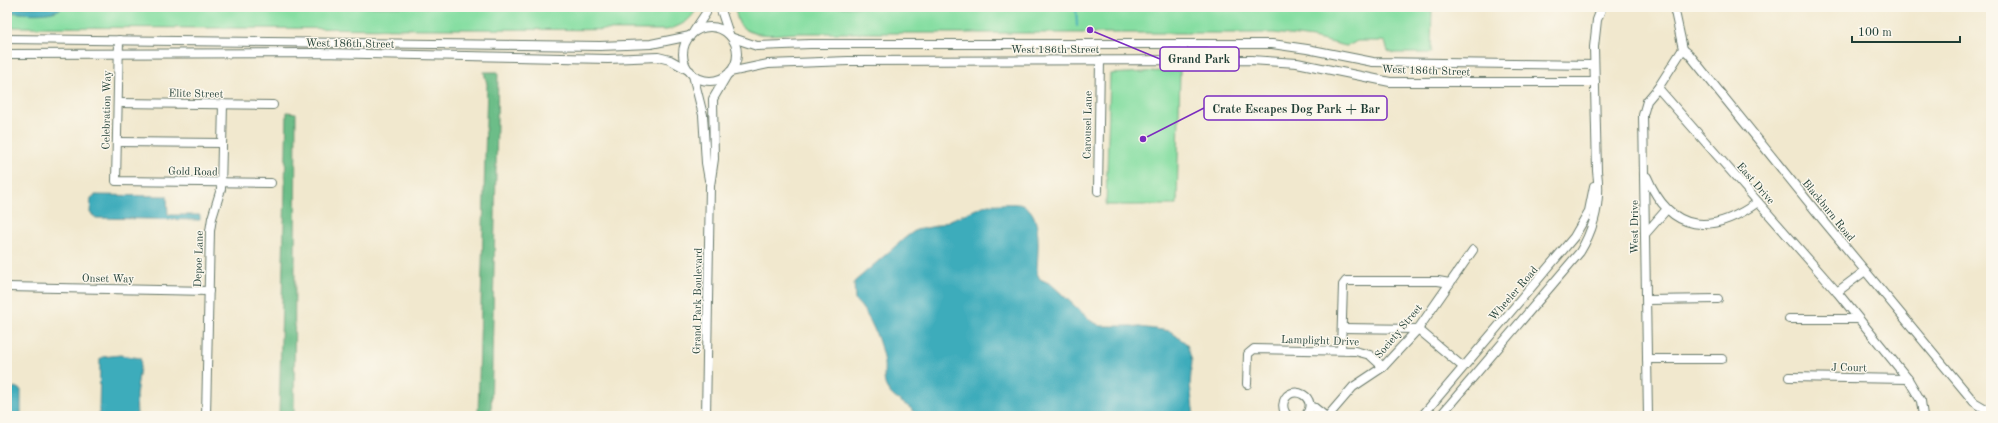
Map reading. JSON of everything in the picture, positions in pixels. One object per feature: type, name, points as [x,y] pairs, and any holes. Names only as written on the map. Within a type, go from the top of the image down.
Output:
[{"type":"street","points":[[708,7],[706,13],[686,42],[683,52],[684,62],[691,73],[702,80],[712,81],[729,73],[737,58],[737,48],[720,7]]},
{"type":"street","name":"Wheeler Road","points":[[1440,416],[1580,252],[1590,233],[1597,210],[1599,186],[1597,171],[1594,60],[1596,27],[1602,7]]},
{"type":"street","points":[[1674,7],[1683,49]]},
{"type":"street","points":[[691,35],[701,28],[711,26],[721,29],[731,36]]},
{"type":"street","name":"West 186th Street","points":[[7,39],[600,46],[651,44],[691,35]]},
{"type":"street","name":"West 186th Street","points":[[731,36],[757,46],[810,44],[1183,44],[1288,46],[1373,62],[1594,60]]},
{"type":"street","name":"Celebration Way","points":[[116,181],[119,40]]},
{"type":"street","points":[[1183,44],[1184,60]]},
{"type":"street","name":"West Drive","points":[[1648,416],[1644,106],[1658,88],[1683,49]]},
{"type":"street","name":"Blackburn Road","points":[[1683,49],[1689,54],[1865,271],[1974,402],[1991,412]]},
{"type":"street","name":"West 186th Street","points":[[7,54],[319,53],[608,59],[658,57],[670,60],[691,73]]},
{"type":"street","name":"Carousel Lane","points":[[1098,190],[1100,60]]},
{"type":"street","name":"West 186th Street","points":[[729,73],[768,64],[834,61],[1184,60],[1279,61],[1390,82],[1595,82]]},
{"type":"street","name":"Grand Park Boulevard","points":[[691,73],[703,115],[706,163],[710,186]]},
{"type":"street","name":"Grand Park Boulevard","points":[[706,416],[710,186],[714,159],[713,99],[729,73]]},
{"type":"street","name":"East Drive","points":[[1658,88],[1837,292],[1908,379],[1921,401],[1923,416]]},
{"type":"street","name":"Elite Street","points":[[118,103],[273,105]]},
{"type":"street","name":"Depoe Lane","points":[[206,416],[210,225],[220,195],[222,182],[223,104]]},
{"type":"street","points":[[116,142],[222,143]]},
{"type":"street","name":"Wheeler Road","points":[[1422,416],[1574,237],[1589,211],[1597,171]]},
{"type":"street","points":[[1645,173],[1654,192],[1667,209],[1688,221],[1706,225],[1728,220],[1758,202]]},
{"type":"street","name":"Gold Road","points":[[116,181],[271,183]]},
{"type":"street","points":[[1646,233],[1667,209]]},
{"type":"street","name":"Society Street","points":[[1328,416],[1353,386],[1383,367],[1418,329],[1474,250]]},
{"type":"street","points":[[1837,292],[1865,271]]},
{"type":"street","points":[[1341,350],[1344,283],[1349,281],[1438,280],[1450,283]]},
{"type":"street","name":"Onset Way","points":[[7,287],[208,291]]},
{"type":"street","points":[[1646,300],[1718,299]]},
{"type":"street","points":[[1788,319],[1858,319]]},
{"type":"street","points":[[1342,328],[1418,329],[1463,367]]},
{"type":"street","name":"Lamplight Drive","points":[[1248,384],[1248,354],[1251,350],[1341,350],[1361,352],[1370,355],[1383,367]]},
{"type":"street","points":[[1647,359],[1722,359]]},
{"type":"street","name":"J Court","points":[[1789,377],[1908,379]]},
{"type":"street","points":[[1288,416],[1283,410],[1283,404],[1286,397],[1296,392],[1304,395],[1308,399],[1310,407],[1305,416]]},
{"type":"street","points":[[1310,407],[1315,408],[1325,416]]},
{"type":"green space","points":[[7,7],[697,7],[689,19],[676,27],[667,30],[7,27]]},
{"type":"green space","points":[[734,7],[1432,7],[1431,53],[1393,53],[1388,51],[1385,42],[1381,41],[1357,41],[1346,46],[1313,38],[1274,33],[800,33],[768,35],[753,33],[746,30],[740,25]]},
{"type":"green space","points":[[1180,70],[1177,205],[1106,205],[1110,74]]},
{"type":"green space","points":[[484,72],[498,72],[491,416],[478,416],[487,84]]},
{"type":"green space","points":[[287,112],[296,113],[294,416],[279,416]]},
{"type":"water","points":[[7,7],[63,7],[52,12],[36,14],[7,12]]},
{"type":"water","points":[[95,195],[167,196],[168,215],[200,215],[200,220],[96,218],[90,213],[91,198]]},
{"type":"water","points":[[988,204],[1019,204],[1030,210],[1037,226],[1037,273],[1040,279],[1051,284],[1091,321],[1101,326],[1132,326],[1170,331],[1187,344],[1192,361],[1190,385],[1194,416],[917,416],[911,409],[891,394],[885,384],[884,363],[874,329],[865,313],[855,300],[854,282],[916,230],[936,226]]},
{"type":"water","points":[[120,355],[140,358],[141,361],[136,395],[137,416],[99,416],[100,359],[102,357]]},
{"type":"water","points":[[15,387],[21,390],[21,416],[7,416],[7,391]]},
{"type":"waterway","points":[[1076,7],[1077,26]]},
{"type":"place","name":"Grand Park","points":[[1090,30]]},
{"type":"place","name":"Crate Escapes Dog Park + Bar","points":[[1143,139]]}]
